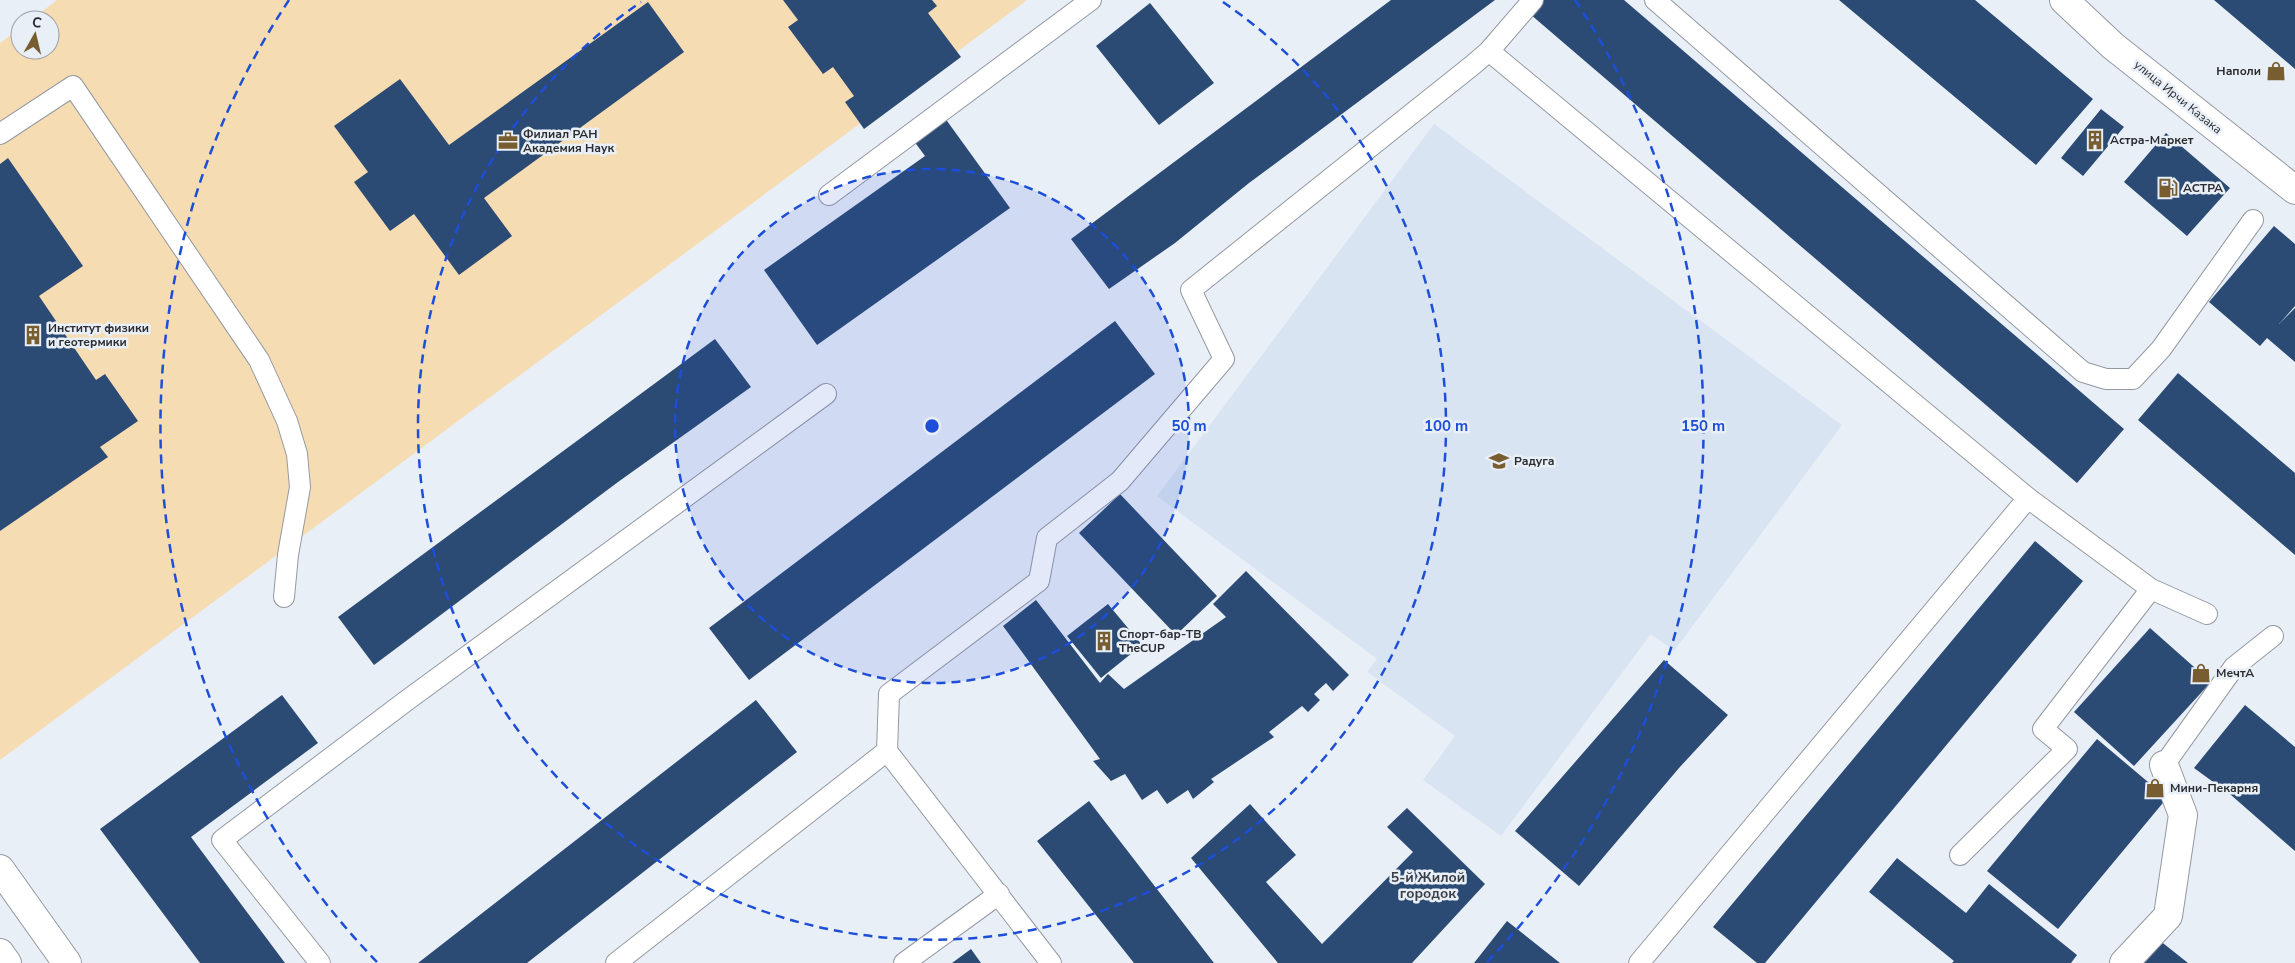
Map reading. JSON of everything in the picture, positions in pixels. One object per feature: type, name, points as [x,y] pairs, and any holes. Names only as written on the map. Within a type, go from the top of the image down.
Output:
[{"type":"main road","name":"улица Ирчи Казака","points":[[2064,0],[2113,46],[2295,190]]},
{"type":"main road","points":[[2124,963],[2168,916],[2183,815],[2164,765]]},
{"type":"main road","points":[[0,869],[67,963]]},
{"type":"main road","points":[[0,953],[7,963]]},
{"type":"lane","points":[[829,195],[1091,0]]},
{"type":"lane","points":[[1051,963],[887,751],[889,694],[1038,581],[1047,538],[1120,481],[1224,359],[1191,290],[1490,51],[1533,0]]},
{"type":"lane","points":[[1655,0],[2083,372],[2106,380],[2133,379],[2161,349],[2253,220]]},
{"type":"lane","points":[[1490,51],[2028,498],[2150,589],[2207,614]]},
{"type":"lane","points":[[0,134],[73,86],[259,360],[284,414],[297,454],[300,486],[288,555],[284,597]]},
{"type":"lane","points":[[320,963],[222,840],[406,702],[826,394]]},
{"type":"lane","points":[[1639,963],[2028,498]]},
{"type":"lane","points":[[1960,855],[2067,749],[2043,729],[2150,589]]},
{"type":"lane","points":[[2164,765],[2234,667],[2273,636]]},
{"type":"lane","points":[[616,963],[887,751]]},
{"type":"lane","points":[[904,963],[999,894]]},
{"type":"shaded area","points":[[57,0],[1027,0],[0,760],[0,43],[10,36],[10,60],[60,60],[60,10],[44,10]]},
{"type":"shaded area","name":"Радуга","points":[[1434,124],[1842,425],[1674,651],[1651,634],[1501,836],[1423,780],[1455,736],[1367,672],[1377,659],[1157,496]]},
{"type":"building","points":[[783,0],[932,0],[937,6],[928,13],[961,57],[864,129],[845,102],[854,96],[833,67],[823,74],[788,27],[798,20]]},
{"type":"building","points":[[1391,0],[1495,0],[1249,183],[1175,243],[1109,289],[1071,239]]},
{"type":"building","points":[[1542,0],[1624,0],[2124,429],[2077,483],[1530,14]]},
{"type":"building","points":[[1839,0],[1975,0],[2093,99],[2036,165]]},
{"type":"building","points":[[2214,0],[2295,0],[2295,69]]},
{"type":"building","name":"Филиал РАН Академия Наук","points":[[648,2],[684,52],[484,198],[512,236],[459,275],[414,214],[390,231],[354,182],[368,172],[334,126],[400,79],[449,145]]},
{"type":"building","points":[[1150,3],[1214,83],[1159,125],[1096,46]]},
{"type":"building","name":"Астра-Маркет","points":[[2101,109],[2124,127],[2083,176],[2061,158]]},
{"type":"building","points":[[942,114],[1010,208],[817,345],[764,270],[925,156],[911,137]]},
{"type":"building","points":[[2166,133],[2230,188],[2187,236],[2124,182]]},
{"type":"building","name":"Институт физики и геотермики","points":[[8,158],[83,266],[39,296],[96,380],[105,374],[138,421],[100,447],[108,457],[0,531],[0,164]]},
{"type":"building","points":[[2274,226],[2295,244],[2295,306],[2279,324],[2295,308],[2295,362],[2267,338],[2260,346],[2209,302]]},
{"type":"building","points":[[1115,321],[1155,374],[749,680],[709,628]]},
{"type":"building","points":[[715,339],[751,387],[618,482],[374,665],[338,617]]},
{"type":"building","points":[[2178,373],[2295,473],[2295,555],[2138,420]]},
{"type":"building","points":[[1120,494],[1217,596],[1176,635],[1079,533]]},
{"type":"building","points":[[2035,541],[2083,581],[1765,963],[1757,963],[1713,927]]},
{"type":"building","points":[[1246,571],[1349,675],[1333,691],[1326,683],[1314,694],[1320,700],[1308,712],[1302,706],[1269,732],[1274,737],[1211,779],[1214,782],[1193,799],[1188,790],[1167,804],[1157,790],[1142,800],[1125,774],[1111,781],[1093,761],[1100,759],[1003,626],[1036,600],[1100,683],[1108,674],[1124,689],[1226,617],[1213,604]]},
{"type":"building","name":"Спорт-бар-ТВ TheCUP","points":[[1108,604],[1142,645],[1101,678],[1067,636]]},
{"type":"building","points":[[2150,628],[2211,682],[2134,766],[2074,712]]},
{"type":"building","points":[[1664,660],[1728,715],[1679,768],[1579,886],[1515,831]]},
{"type":"building","points":[[282,695],[318,743],[191,837],[285,963],[200,963],[100,829]]},
{"type":"building","points":[[756,700],[797,752],[527,963],[418,963]]},
{"type":"building","points":[[2245,705],[2295,747],[2295,851],[2231,795],[2194,768]]},
{"type":"building","points":[[2097,739],[2167,798],[2058,929],[1987,871]]},
{"type":"building","points":[[1089,801],[1214,963],[1134,963],[1037,841]]},
{"type":"building","points":[[1250,804],[1296,855],[1266,882],[1322,944],[1413,852],[1387,827],[1407,808],[1485,884],[1412,963],[1278,963],[1191,858]]},
{"type":"building","points":[[1897,858],[1966,913],[1989,884],[2077,955],[2071,963],[1952,963],[1954,961],[1869,892]]},
{"type":"building","points":[[1507,921],[1560,963],[1474,963]]},
{"type":"building","points":[[2154,936],[2188,963],[2132,963]]},
{"type":"building","points":[[971,949],[981,963],[952,963]]},
{"type":"place","name":"Наполи","points":[[2276,71]]},
{"type":"place","name":"Астра-Маркет","points":[[2095,140]]},
{"type":"place","name":"Филиал РАН Академия Наук","points":[[508,141]]},
{"type":"place","name":"АСТРА","points":[[2168,188]]},
{"type":"place","name":"Институт физики и геотермики","points":[[33,335]]},
{"type":"place","name":"Радуга","points":[[1499,461]]},
{"type":"place","name":"Спорт-бар-ТВ TheCUP","points":[[1104,641]]},
{"type":"place","name":"МечтА","points":[[2201,673]]},
{"type":"place","name":"Мини-Пекарня","points":[[2155,788]]},
{"type":"district","name":"5-й Жилой городок","points":[[1428,886]]}]
